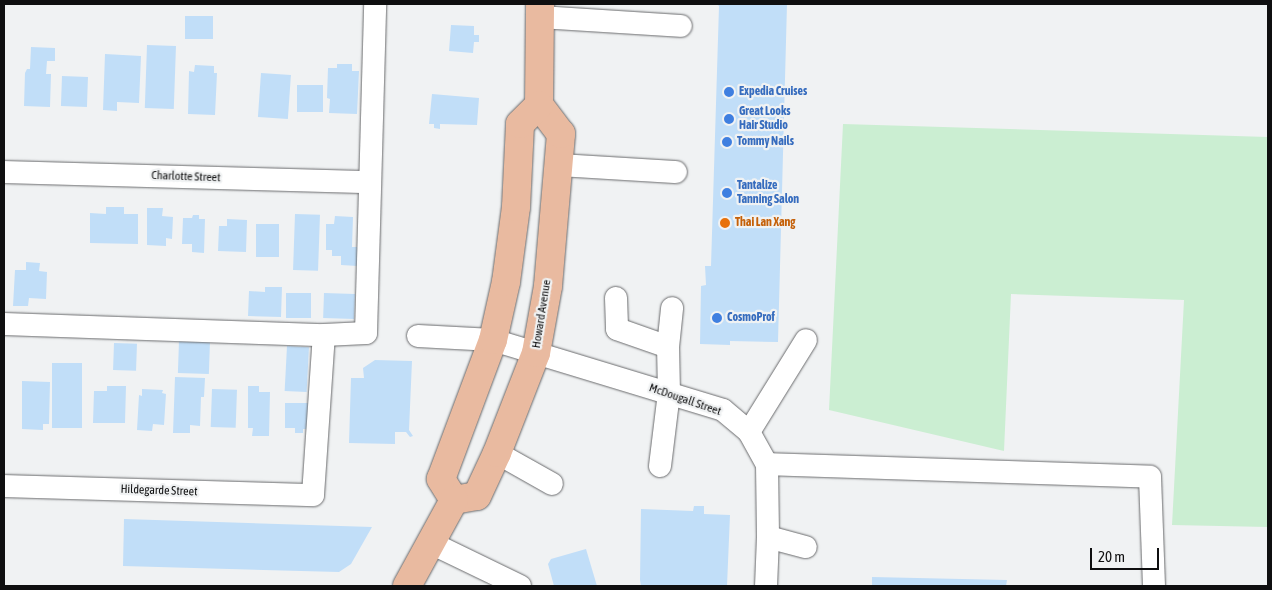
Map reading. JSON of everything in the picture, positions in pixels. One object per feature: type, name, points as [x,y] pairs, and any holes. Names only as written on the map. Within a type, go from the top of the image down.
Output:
[{"type":"main road","points":[[407,586],[454,500],[441,479],[493,340],[506,282],[516,207],[520,124],[539,104],[540,10]]},
{"type":"main road","name":"Howard Avenue","points":[[454,500],[477,496],[522,394],[536,353],[548,286],[561,134],[539,104]]},
{"type":"street","points":[[4,324],[324,335],[366,333],[375,4]]},
{"type":"street","points":[[540,10],[681,26]]},
{"type":"street","points":[[558,164],[676,172]]},
{"type":"street","name":"Charlotte Street","points":[[4,172],[369,182]]},
{"type":"street","points":[[616,298],[617,329],[668,347]]},
{"type":"street","points":[[660,466],[669,393],[668,347],[672,308]]},
{"type":"street","name":"Hildegarde Street","points":[[4,486],[313,495],[324,335]]},
{"type":"street","name":"McDougall Street","points":[[418,336],[493,340],[722,410],[749,432],[767,464],[768,537],[766,586]]},
{"type":"street","points":[[749,432],[806,340]]},
{"type":"street","points":[[497,453],[552,484]]},
{"type":"street","points":[[767,464],[1150,477],[1154,586]]},
{"type":"street","points":[[768,537],[806,547]]},
{"type":"street","points":[[430,543],[520,586]]},
{"type":"green space","points":[[843,124],[1268,137],[1268,527],[1172,525],[1184,300],[1011,294],[1004,451],[829,410]]},
{"type":"building","points":[[717,4],[787,4],[778,342],[730,341],[730,345],[700,344],[701,286],[706,285],[705,266],[711,266],[719,6]]},
{"type":"building","points":[[185,16],[213,16],[213,39],[185,39]]},
{"type":"building","points":[[451,25],[474,26],[474,35],[479,35],[479,42],[474,42],[473,53],[449,51]]},
{"type":"building","points":[[147,45],[176,46],[174,109],[145,108]]},
{"type":"building","points":[[31,47],[55,48],[55,61],[47,61],[46,74],[51,74],[50,107],[24,106],[25,73],[27,69],[30,69]]},
{"type":"building","points":[[105,54],[141,56],[139,103],[117,102],[117,111],[103,110]]},
{"type":"building","points":[[337,64],[352,64],[352,71],[359,71],[357,114],[329,113],[330,99],[327,98],[328,68],[337,68]]},
{"type":"building","points":[[195,65],[214,66],[214,73],[217,73],[215,115],[188,114],[189,71],[194,72]]},
{"type":"building","points":[[261,73],[291,75],[288,119],[258,117]]},
{"type":"building","points":[[62,76],[88,77],[87,107],[61,106]]},
{"type":"building","points":[[297,85],[323,85],[323,112],[297,112]]},
{"type":"building","points":[[432,94],[479,98],[477,125],[440,124],[440,129],[434,128],[434,124],[429,124]]},
{"type":"building","points":[[106,207],[124,207],[124,214],[138,214],[138,244],[90,243],[90,213],[106,214]]},
{"type":"building","points":[[147,208],[163,208],[162,216],[173,217],[172,239],[166,238],[166,246],[147,245]]},
{"type":"building","points":[[295,214],[320,215],[318,271],[293,270]]},
{"type":"building","points":[[193,215],[199,215],[199,219],[205,219],[204,253],[192,252],[192,244],[182,244],[183,218],[192,218]]},
{"type":"building","points":[[335,216],[353,217],[352,247],[358,247],[358,266],[341,265],[341,256],[332,256],[332,250],[326,250],[326,224],[334,224]]},
{"type":"building","points":[[227,219],[247,220],[246,252],[218,251],[219,226],[227,226]]},
{"type":"building","points":[[256,224],[279,224],[279,257],[256,257]]},
{"type":"building","points":[[26,262],[40,263],[39,271],[47,272],[46,299],[29,298],[28,306],[13,306],[15,270],[26,270]]},
{"type":"building","points":[[265,287],[282,287],[281,317],[248,316],[249,291],[265,292]]},
{"type":"building","points":[[286,293],[311,293],[311,318],[286,318]]},
{"type":"building","points":[[324,293],[355,294],[354,319],[323,318]]},
{"type":"building","points":[[179,341],[210,342],[209,374],[178,373]]},
{"type":"building","points":[[114,343],[137,344],[136,371],[113,370]]},
{"type":"building","points":[[287,346],[309,347],[307,392],[285,391]]},
{"type":"building","points":[[375,360],[412,361],[409,430],[413,436],[410,437],[406,432],[395,432],[395,444],[349,443],[351,378],[364,378],[363,368]]},
{"type":"building","points":[[52,363],[82,363],[82,428],[52,428]]},
{"type":"building","points":[[175,377],[205,378],[204,397],[201,397],[200,426],[190,425],[190,433],[173,433]]},
{"type":"building","points":[[22,381],[50,382],[49,424],[43,424],[43,430],[22,429]]},
{"type":"building","points":[[107,386],[126,386],[125,423],[93,423],[94,391],[107,391]]},
{"type":"building","points":[[248,386],[259,386],[259,392],[270,392],[269,436],[252,436],[253,428],[248,428]]},
{"type":"building","points":[[142,389],[163,390],[162,393],[166,394],[164,425],[153,424],[152,431],[137,430],[139,395],[142,396]]},
{"type":"building","points":[[212,389],[237,390],[236,428],[211,427]]},
{"type":"building","points":[[285,403],[316,403],[315,429],[303,429],[303,433],[295,433],[295,428],[285,428]]},
{"type":"building","points":[[694,506],[704,506],[704,514],[730,515],[727,586],[641,586],[641,509],[693,511]]},
{"type":"building","points":[[124,519],[372,527],[351,564],[339,572],[123,566]]},
{"type":"building","points":[[586,549],[597,586],[554,586],[548,564],[551,559]]},
{"type":"building","points":[[872,577],[1007,580],[1006,586],[872,586]]},
{"type":"place","name":"Expedia Cruises","points":[[729,92]]},
{"type":"place","name":"Great Looks Hair Studio","points":[[729,119]]},
{"type":"place","name":"Tommy Nails","points":[[727,142]]},
{"type":"place","name":"Tantalize Tanning Salon","points":[[727,193]]},
{"type":"place","name":"Thai Lan Xang","points":[[725,223]]},
{"type":"place","name":"CosmoProf","points":[[717,318]]}]
